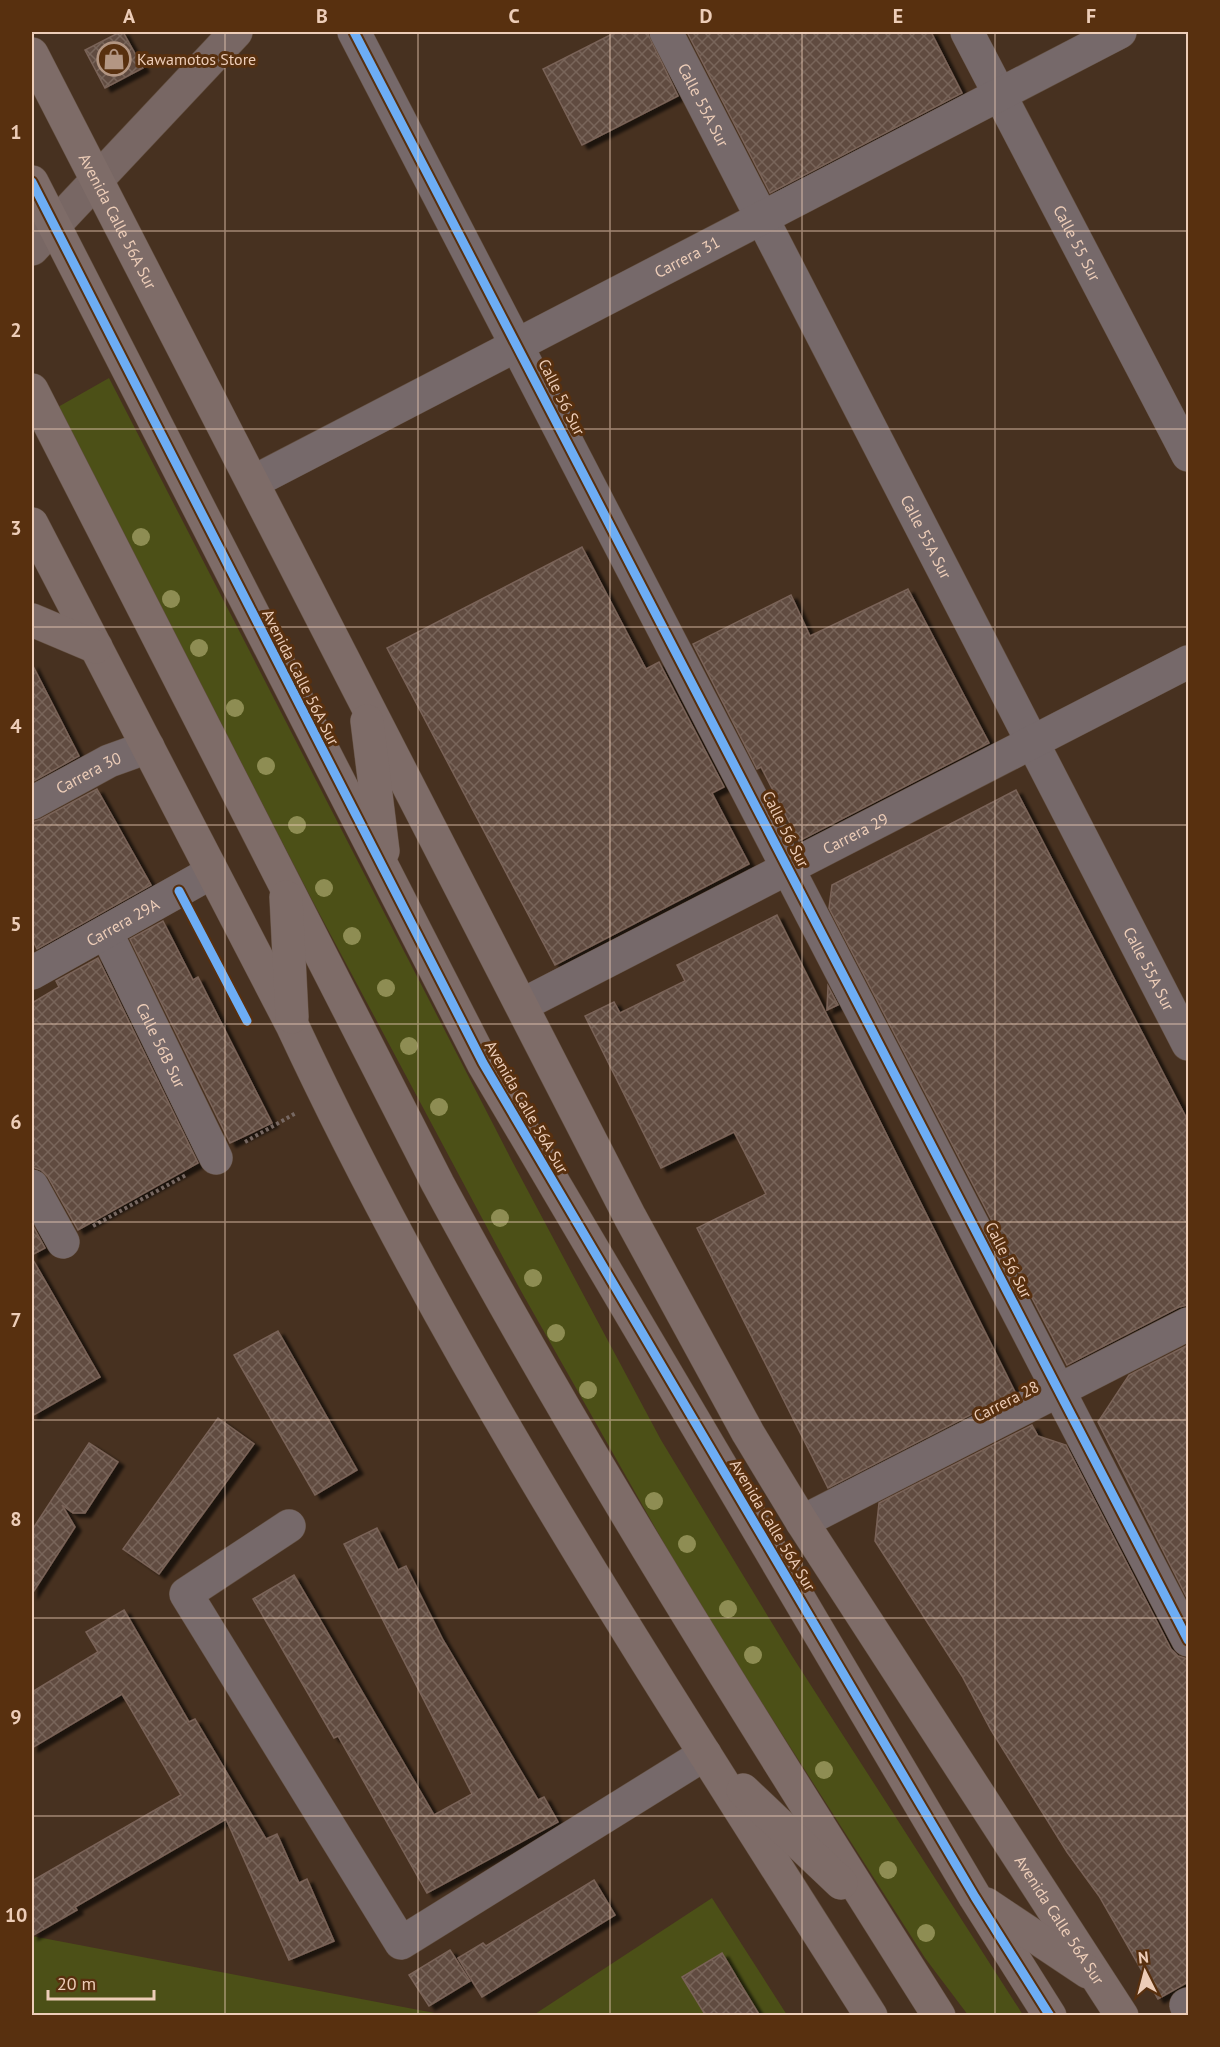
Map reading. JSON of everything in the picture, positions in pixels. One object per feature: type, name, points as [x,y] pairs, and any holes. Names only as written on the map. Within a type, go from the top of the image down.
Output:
[{"type":"highway","name":"Avenida Calle 56A Sur","points":[[32,54],[95,181],[253,482],[630,1217],[748,1433],[802,1522],[1122,2016]]},
{"type":"highway","name":"Avenida Calle 56A Sur","points":[[32,182],[48,236],[483,1063],[975,1897],[1050,2016]]},
{"type":"highway","points":[[32,390],[286,887],[507,1312],[669,1587],[939,2016]]},
{"type":"highway","points":[[32,524],[293,1028],[325,1097],[451,1332],[525,1463],[871,2016]]},
{"type":"highway","points":[[32,620],[96,647]]},
{"type":"highway","points":[[364,699],[385,874]]},
{"type":"highway","points":[[286,887],[293,1028]]},
{"type":"highway","points":[[705,1754],[878,1919]]},
{"type":"highway","points":[[975,1897],[1099,1980]]},
{"type":"main road","points":[[32,274],[48,236],[95,181],[236,32]]},
{"type":"street","name":"Calle 56 Sur","points":[[354,32],[518,344],[1188,1640]]},
{"type":"street","name":"Calle 55A Sur","points":[[666,32],[1188,1044]]},
{"type":"street","name":"Calle 55 Sur","points":[[967,32],[1188,455]]},
{"type":"street","name":"Carrera 31","points":[[253,482],[1120,32]]},
{"type":"street","name":"Carrera 29","points":[[522,1005],[1188,662]]},
{"type":"street","name":"Carrera 30","points":[[32,803],[109,761],[148,747]]},
{"type":"street","name":"Carrera 29A","points":[[32,973],[212,872]]},
{"type":"street","name":"Calle 56B Sur","points":[[106,932],[216,1158]]},
{"type":"street","points":[[32,1186],[63,1242]]},
{"type":"street","name":"Carrera 28","points":[[802,1522],[1188,1324]]},
{"type":"street","points":[[289,1526],[186,1594],[401,1943],[705,1754]]},
{"type":"green space","points":[[109,378],[512,1161],[661,1440],[792,1656],[1023,2015],[968,2015],[925,1958],[695,1598],[521,1291],[311,898],[58,407]]},
{"type":"green space","points":[[712,1898],[787,2015],[532,2016]]},
{"type":"green space","points":[[32,1936],[445,2015],[32,2015]]},
{"type":"building","name":"Kawamotos Store","points":[[123,32],[143,68],[105,88],[85,50]]},
{"type":"building","points":[[616,32],[647,32],[678,96],[582,145],[543,69]]},
{"type":"building","points":[[687,32],[931,32],[962,93],[770,193]]},
{"type":"building","points":[[582,547],[646,669],[659,662],[724,787],[712,793],[749,864],[555,965],[387,648]]},
{"type":"building","points":[[908,589],[989,743],[799,841],[761,767],[757,769],[693,644],[791,595],[810,636]]},
{"type":"building","points":[[32,664],[79,756],[32,782]]},
{"type":"building","points":[[97,789],[151,885],[37,949],[32,939],[32,822]]},
{"type":"building","points":[[1016,790],[1188,1121],[1188,1305],[1179,1307],[1067,1365],[829,908],[832,885]]},
{"type":"building","points":[[777,915],[1015,1392],[828,1488],[697,1228],[766,1194],[734,1132],[661,1168],[585,1016],[614,1002],[620,1013],[685,981],[677,965]]},
{"type":"building","points":[[163,921],[193,980],[198,977],[272,1123],[230,1143],[130,939]]},
{"type":"building","points":[[98,958],[198,1163],[78,1230],[48,1177],[41,1170],[32,1167],[32,1003],[59,987],[56,981]]},
{"type":"building","points":[[828,986],[838,1005],[827,1010]]},
{"type":"building","points":[[32,1224],[45,1248],[32,1255]]},
{"type":"building","points":[[32,1258],[100,1377],[32,1416]]},
{"type":"building","points":[[278,1331],[357,1470],[315,1495],[234,1355]]},
{"type":"building","points":[[1188,1345],[1188,1600],[1098,1422],[1129,1375]]},
{"type":"building","points":[[218,1418],[254,1444],[159,1574],[123,1549]]},
{"type":"building","points":[[1032,1425],[1038,1436],[1066,1445],[1171,1649],[1178,1656],[1188,1659],[1188,1982],[1158,1999],[1099,1896],[1067,1852],[991,1730],[962,1676],[875,1541],[879,1503]]},
{"type":"building","points":[[89,1443],[118,1462],[85,1513],[73,1513],[62,1505],[75,1527],[32,1594],[32,1530]]},
{"type":"building","points":[[377,1528],[398,1570],[406,1566],[443,1640],[538,1800],[544,1797],[558,1822],[427,1893],[338,1736],[334,1738],[253,1599],[294,1575],[434,1815],[472,1794],[344,1544]]},
{"type":"building","points":[[124,1610],[189,1722],[195,1719],[266,1839],[277,1834],[299,1883],[307,1879],[334,1941],[289,1960],[226,1819],[75,1907],[77,1910],[32,1936],[32,1881],[181,1795],[122,1694],[32,1748],[32,1692],[98,1652],[86,1632]]},
{"type":"building","points":[[594,1880],[615,1915],[482,1997],[458,1958],[483,1943],[486,1946]]},
{"type":"building","points":[[450,1950],[470,1981],[429,2006],[409,1975]]},
{"type":"building","points":[[722,1953],[760,2016],[706,2016],[682,1977]]},
{"type":"cycle path","points":[[354,32],[1188,1640]]},
{"type":"cycle path","points":[[32,182],[483,1063],[975,1897],[1050,2016]]},
{"type":"cycle path","points":[[179,891],[247,1021]]},
{"type":"place","name":"Kawamotos Store","points":[[114,59]]}]
